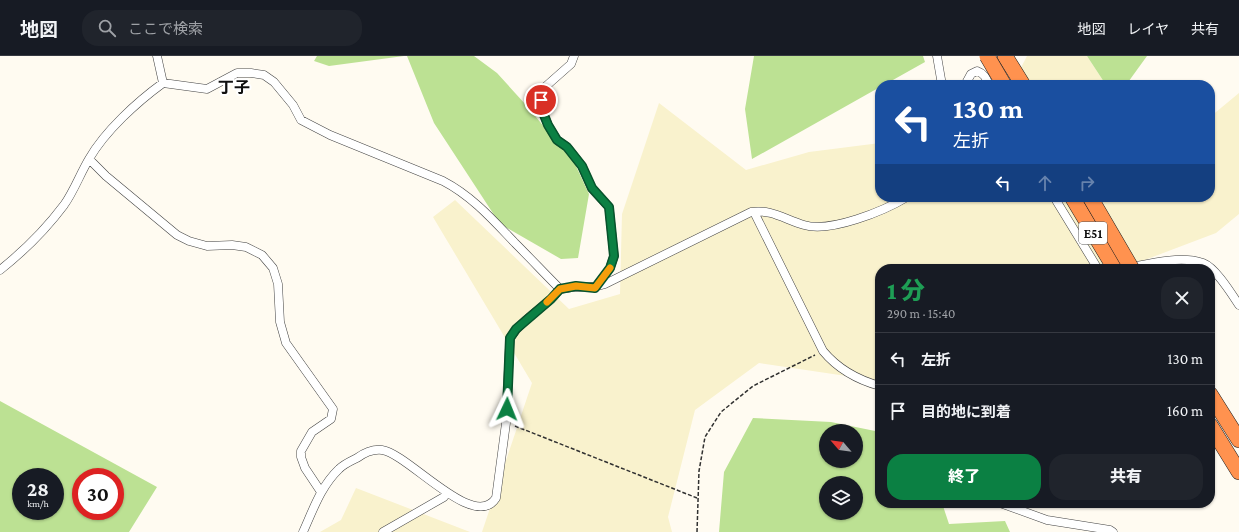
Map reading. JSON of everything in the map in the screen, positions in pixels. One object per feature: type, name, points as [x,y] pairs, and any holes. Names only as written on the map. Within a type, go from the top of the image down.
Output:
[{"type":"highway","points":[[987,56],[1001,80]]},
{"type":"highway","points":[[1004,56],[1020,80]]},
{"type":"highway","name":"E51","points":[[1075,202],[1112,264]]},
{"type":"highway","name":"E51","points":[[1093,202],[1129,264]]},
{"type":"highway","points":[[1215,402],[1239,440]]},
{"type":"highway","points":[[1215,433],[1239,472]]},
{"type":"street","points":[[157,56],[163,83]]},
{"type":"street","points":[[574,56],[571,64],[545,87],[541,100],[542,110],[548,125],[557,140],[567,147],[582,166],[592,188],[609,207],[614,256],[610,268],[595,288]]},
{"type":"street","points":[[937,56],[941,80]]},
{"type":"street","points":[[990,80],[1004,56]]},
{"type":"street","points":[[967,80],[970,74],[977,71],[982,72],[987,77],[987,80]]},
{"type":"street","points":[[0,270],[26,248],[65,204],[89,158],[125,115],[163,83],[207,89],[237,73],[251,73],[264,75],[274,82],[293,105],[301,120],[330,135],[443,181],[469,197],[560,289]]},
{"type":"street","points":[[89,158],[106,176],[177,235],[189,241],[207,246],[232,245],[246,247],[262,255],[273,268],[278,284],[281,327],[286,343],[333,409],[331,420],[312,432],[301,451],[301,457],[305,468],[321,492]]},
{"type":"street","points":[[303,532],[321,492],[340,468],[371,451],[383,450],[398,457],[444,497],[468,510],[478,512],[493,505],[496,498],[506,423],[510,338],[516,329],[551,299],[560,289],[576,286],[595,288],[754,212],[764,211],[805,226],[819,227],[833,225],[870,215],[898,202]]},
{"type":"street","points":[[1057,202],[1095,264]]},
{"type":"street","points":[[754,212],[823,351],[844,371],[875,385]]},
{"type":"street","points":[[1150,264],[1183,259],[1205,264]]},
{"type":"street","points":[[1215,273],[1221,279],[1239,305]]},
{"type":"street","points":[[383,532],[444,497]]},
{"type":"street","points":[[1014,508],[1047,520],[1102,528],[1113,532]]},
{"type":"path","points":[[698,532],[697,498],[699,471],[705,437],[721,412],[753,386],[823,351]]},
{"type":"path","points":[[506,423],[697,498]]},
{"type":"shaded area","points":[[1027,56],[1087,56],[1103,80],[1015,80]]},
{"type":"shaded area","points":[[1239,93],[1239,214],[1216,233],[1134,264],[875,264],[875,380],[759,363],[695,410],[668,517],[672,532],[482,532],[532,383],[433,217],[455,200],[569,309],[620,294],[622,214],[659,103],[746,170],[809,152],[875,144],[875,202],[1215,202],[1215,113]]},
{"type":"shaded area","points":[[356,488],[470,532],[320,532],[341,520]]},
{"type":"green space","points":[[317,56],[404,56],[329,66],[314,61]]},
{"type":"green space","points":[[407,56],[474,56],[497,73],[526,105],[575,164],[589,194],[578,258],[561,259],[500,224],[434,123]]},
{"type":"green space","points":[[754,56],[923,56],[925,62],[893,80],[875,80],[875,90],[752,159],[745,109]]},
{"type":"green space","points":[[1087,56],[1147,56],[1130,80],[1103,80]]},
{"type":"green space","points":[[0,401],[122,468],[72,468],[72,520],[124,520],[124,469],[157,487],[129,532],[0,532]]},
{"type":"green space","points":[[753,418],[831,422],[841,424],[819,424],[819,468],[863,468],[863,429],[875,431],[875,508],[944,508],[949,524],[1005,521],[1010,532],[719,532],[724,472]]},
{"type":"slow traffic","points":[[547,302],[560,289],[576,286],[595,288],[610,268]]},
{"type":"district","name":"丁子","points":[[234,87]]},
{"type":"route","points":[[507,409],[510,338],[516,329],[551,299],[560,289],[576,286],[595,288],[610,268],[614,256],[609,207],[592,188],[582,166],[567,147],[557,140],[548,125],[542,110],[541,100]]}]
